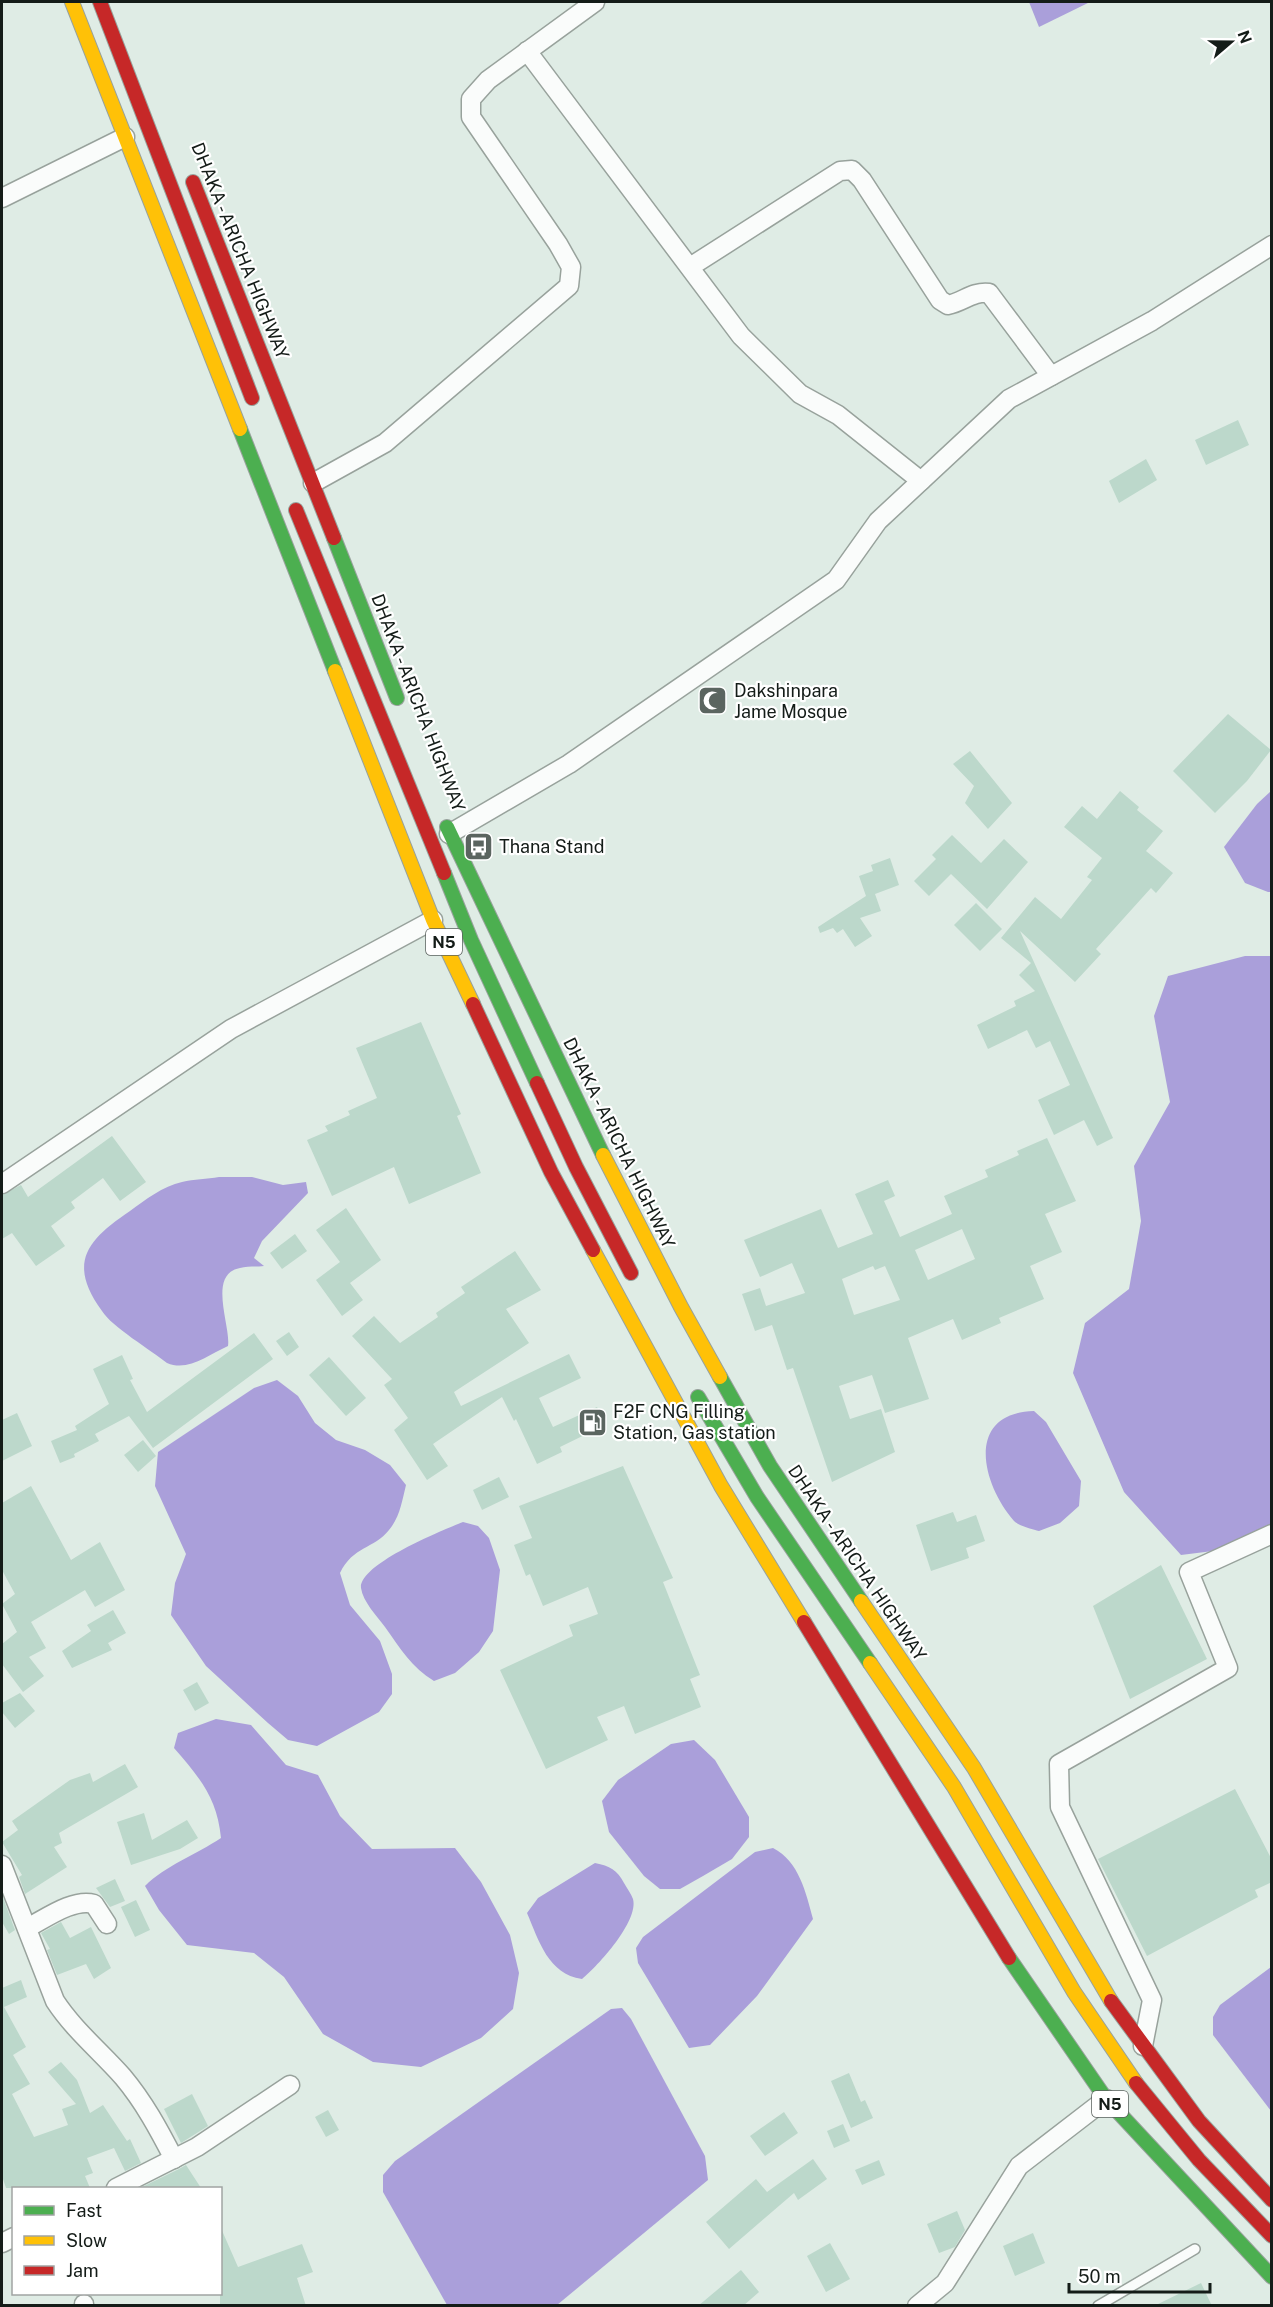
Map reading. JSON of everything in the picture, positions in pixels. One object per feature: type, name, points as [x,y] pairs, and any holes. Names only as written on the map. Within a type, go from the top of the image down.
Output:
[{"type":"highway","name":"N5","points":[[72,2],[433,920],[551,1172],[721,1486],[976,1909],[1017,1972],[1106,2099],[1272,2277]]},
{"type":"highway","points":[[100,2],[259,416]]},
{"type":"highway","name":"DHAKA - ARICHA HIGHWAY","points":[[190,173],[402,713]]},
{"type":"highway","name":"N5","points":[[289,493],[471,940],[576,1167],[636,1282]]},
{"type":"highway","name":"DHAKA - ARICHA HIGHWAY","points":[[441,812],[449,834],[584,1118],[681,1307],[770,1466],[974,1768],[1071,1936],[1143,2047],[1199,2121],[1272,2199]]},
{"type":"highway","name":"N5","points":[[692,1386],[779,1532],[982,1831],[1091,2019],[1159,2114],[1272,2236]]},
{"type":"street","points":[[313,483],[385,442],[568,286],[571,267],[558,244],[471,117],[471,99],[488,80],[595,2]]},
{"type":"street","points":[[527,51],[741,336],[800,394],[838,415],[921,481]]},
{"type":"street","points":[[2,196],[125,137]]},
{"type":"street","points":[[690,267],[840,171],[852,170],[862,180],[940,300],[948,305],[961,302],[975,293],[989,293],[1052,376]]},
{"type":"street","points":[[449,834],[569,764],[836,580],[878,521],[1009,399],[1152,321],[1272,245]]},
{"type":"street","points":[[2,1185],[231,1029],[433,920]]},
{"type":"street","points":[[1143,2047],[1152,2000],[1059,1807],[1059,1764],[1228,1668],[1189,1572],[1272,1534]]},
{"type":"street","points":[[2,1865],[55,2001],[68,2021],[123,2077],[149,2111],[174,2159]]},
{"type":"street","points":[[27,1928],[76,1904],[87,1902],[94,1904],[107,1924]]},
{"type":"street","points":[[118,2187],[197,2147],[290,2085]]},
{"type":"street","points":[[917,2306],[945,2283],[1019,2166],[1106,2099]]},
{"type":"lane","points":[[1098,2306],[1195,2249]]},
{"type":"shaded area","points":[[1029,2],[1090,2],[1039,27]]},
{"type":"shaded area","points":[[1271,791],[1272,892],[1268,892],[1245,883],[1224,847],[1257,804]]},
{"type":"shaded area","points":[[1245,956],[1271,956],[1271,1524],[1213,1551],[1181,1555],[1124,1492],[1073,1373],[1085,1323],[1129,1289],[1141,1221],[1134,1166],[1170,1102],[1154,1016],[1168,976]]},
{"type":"shaded area","points":[[219,1177],[252,1177],[283,1185],[306,1182],[308,1193],[262,1241],[254,1258],[264,1266],[240,1268],[230,1272],[225,1280],[222,1290],[228,1346],[190,1364],[167,1363],[123,1331],[102,1311],[91,1294],[86,1279],[84,1266],[87,1254],[103,1232],[155,1194],[182,1182]]},
{"type":"shaded area","points":[[277,1380],[298,1396],[315,1423],[336,1440],[365,1450],[390,1465],[406,1485],[393,1525],[377,1541],[351,1558],[340,1573],[350,1605],[380,1641],[392,1674],[392,1694],[379,1712],[317,1746],[288,1740],[268,1723],[206,1666],[171,1615],[175,1583],[186,1554],[155,1486],[158,1452],[254,1388]]},
{"type":"shaded area","points":[[1034,1411],[1046,1422],[1081,1481],[1079,1506],[1060,1523],[1039,1531],[1016,1523],[1003,1505],[988,1470],[986,1452],[989,1437],[997,1424],[1012,1415]]},
{"type":"shaded area","points":[[463,1522],[478,1526],[489,1538],[500,1570],[493,1631],[479,1652],[455,1673],[434,1681],[407,1657],[367,1604],[361,1588],[364,1579],[387,1559],[421,1540]]},
{"type":"shaded area","points":[[216,1719],[251,1725],[286,1765],[318,1775],[340,1816],[372,1849],[455,1848],[481,1882],[510,1935],[519,1973],[513,2009],[481,2038],[421,2067],[373,2062],[323,2034],[284,1977],[254,1953],[187,1945],[159,1910],[145,1886],[172,1866],[221,1838],[211,1799],[199,1778],[174,1748],[178,1733]]},
{"type":"shaded area","points":[[694,1740],[715,1760],[749,1817],[749,1837],[732,1859],[703,1876],[680,1889],[660,1889],[644,1876],[609,1832],[602,1801],[618,1780],[671,1744]]},
{"type":"shaded area","points":[[773,1848],[782,1854],[795,1869],[813,1919],[757,1996],[710,2045],[689,2048],[638,1963],[636,1948],[643,1937],[755,1852]]},
{"type":"shaded area","points":[[595,1863],[609,1867],[619,1875],[633,1899],[633,1908],[624,1931],[598,1964],[582,1979],[561,1971],[546,1955],[527,1913],[538,1898]]},
{"type":"shaded area","points":[[1271,1967],[1271,2111],[1213,2035],[1213,2017],[1220,2005]]},
{"type":"shaded area","points":[[622,2008],[631,2019],[705,2156],[708,2180],[557,2305],[447,2305],[383,2192],[383,2175],[395,2161],[611,2009]]},
{"type":"building","points":[[1238,420],[1249,445],[1206,465],[1195,440]]},
{"type":"building","points":[[1146,459],[1157,480],[1119,503],[1109,481]]},
{"type":"building","points":[[1228,714],[1271,750],[1247,781],[1215,813],[1173,771]]},
{"type":"building","points":[[970,751],[1012,803],[988,829],[965,803],[974,786],[953,764]]},
{"type":"building","points":[[1120,791],[1139,807],[1137,810],[1163,831],[1146,851],[1173,873],[1156,893],[1151,888],[1096,949],[1101,954],[1075,982],[1020,931],[1113,1138],[1097,1146],[1084,1120],[1054,1135],[1038,1100],[1070,1085],[1050,1041],[1036,1048],[1027,1030],[988,1049],[977,1025],[1016,1006],[1014,1001],[1035,991],[1019,975],[1031,963],[1001,938],[1035,897],[1061,919],[1092,880],[1087,877],[1102,858],[1064,827],[1082,806],[1097,819]]},
{"type":"building","points":[[952,835],[981,863],[1004,839],[1028,862],[987,909],[951,874],[929,896],[914,881],[936,859],[932,855]]},
{"type":"building","points":[[890,858],[899,885],[875,894],[881,911],[860,918],[872,936],[855,947],[843,929],[837,933],[833,928],[820,933],[818,927],[866,896],[859,876],[873,871],[871,865]]},
{"type":"building","points":[[976,903],[1002,929],[980,951],[954,925]]},
{"type":"building","points":[[421,1022],[461,1114],[457,1116],[481,1173],[409,1204],[394,1167],[332,1196],[307,1140],[328,1131],[325,1126],[350,1115],[348,1111],[377,1098],[356,1048]]},
{"type":"building","points":[[112,1136],[146,1182],[120,1201],[103,1178],[71,1202],[75,1208],[51,1226],[65,1246],[36,1266],[12,1233],[2,1239],[2,1195],[21,1185],[28,1197]]},
{"type":"building","points":[[1047,1138],[1076,1201],[1045,1214],[1062,1252],[1030,1266],[1044,1299],[999,1318],[1001,1323],[962,1340],[953,1319],[908,1338],[929,1399],[885,1413],[872,1375],[839,1386],[850,1419],[881,1409],[895,1452],[832,1482],[793,1368],[787,1370],[772,1325],[755,1331],[742,1294],[760,1288],[766,1306],[805,1293],[792,1263],[760,1277],[744,1240],[821,1209],[838,1248],[873,1234],[855,1194],[888,1180],[895,1196],[884,1201],[900,1237],[952,1214],[944,1196],[988,1177],[985,1170],[1019,1155],[1017,1151]],"holes":[[[962,1229],[975,1259],[928,1280],[915,1250]],[[873,1266],[875,1270],[885,1266],[900,1300],[854,1315],[842,1279]]]},
{"type":"building","points":[[346,1208],[381,1260],[350,1283],[363,1300],[342,1316],[316,1280],[340,1262],[316,1230]]},
{"type":"building","points":[[295,1234],[307,1251],[282,1269],[270,1253]]},
{"type":"building","points":[[515,1251],[541,1290],[506,1309],[529,1343],[454,1392],[461,1406],[569,1354],[581,1378],[539,1398],[553,1427],[597,1407],[605,1425],[560,1447],[562,1452],[537,1464],[516,1419],[514,1421],[502,1397],[433,1444],[448,1466],[427,1480],[394,1430],[408,1418],[384,1385],[392,1379],[352,1336],[374,1316],[400,1343],[438,1317],[436,1313],[465,1293],[461,1287]]},
{"type":"building","points":[[289,1332],[299,1347],[287,1356],[276,1341]]},
{"type":"building","points":[[254,1333],[273,1359],[153,1448],[129,1416],[95,1434],[99,1441],[74,1454],[75,1457],[60,1463],[51,1441],[77,1430],[75,1426],[109,1404],[93,1369],[122,1355],[133,1379],[130,1380],[147,1412]]},
{"type":"building","points":[[329,1357],[366,1398],[346,1416],[309,1375]]},
{"type":"building","points":[[17,1413],[32,1446],[2,1461],[2,1420]]},
{"type":"building","points":[[143,1440],[156,1456],[138,1472],[124,1455]]},
{"type":"building","points":[[623,1466],[673,1578],[663,1582],[700,1675],[690,1679],[701,1707],[635,1734],[624,1706],[597,1717],[608,1740],[546,1769],[500,1670],[573,1636],[569,1625],[598,1614],[588,1587],[543,1606],[530,1574],[526,1576],[514,1545],[532,1538],[519,1506]]},
{"type":"building","points":[[499,1477],[509,1497],[482,1510],[473,1490]]},
{"type":"building","points":[[31,1486],[71,1560],[100,1542],[125,1590],[95,1607],[85,1590],[31,1622],[46,1648],[29,1657],[44,1676],[23,1692],[2,1664],[2,1644],[17,1632],[2,1604],[15,1594],[2,1570],[2,1503]]},
{"type":"building","points":[[953,1512],[957,1522],[976,1515],[985,1541],[966,1548],[969,1558],[931,1571],[916,1525]]},
{"type":"building","points":[[1161,1565],[1207,1659],[1130,1699],[1093,1606]]},
{"type":"building","points":[[113,1610],[126,1633],[108,1643],[112,1650],[72,1668],[62,1651],[91,1631],[87,1625]]},
{"type":"building","points":[[197,1682],[209,1703],[195,1711],[183,1690]]},
{"type":"building","points":[[20,1693],[35,1711],[15,1728],[2,1712],[2,1703]]},
{"type":"building","points":[[125,1764],[138,1787],[59,1833],[62,1843],[54,1847],[67,1867],[25,1894],[19,1877],[22,1875],[2,1842],[18,1830],[12,1821],[70,1780],[90,1773],[93,1782]]},
{"type":"building","points":[[1235,1789],[1272,1860],[1272,1882],[1255,1890],[1258,1897],[1147,1956],[1098,1859]]},
{"type":"building","points":[[144,1813],[152,1840],[187,1820],[198,1838],[180,1849],[131,1865],[117,1822]]},
{"type":"building","points":[[115,1879],[125,1901],[110,1907],[96,1888]]},
{"type":"building","points":[[2,1895],[15,1930],[9,1934],[2,1922]]},
{"type":"building","points":[[136,1900],[150,1930],[135,1937],[121,1907]]},
{"type":"building","points":[[61,1922],[70,1938],[91,1927],[111,1968],[94,1979],[86,1964],[57,1975],[47,1950],[50,1949],[41,1933]]},
{"type":"building","points":[[21,1980],[27,1997],[4,2007],[26,2047],[13,2055],[30,2084],[12,2094],[34,2137],[68,2125],[62,2109],[76,2104],[48,2072],[61,2062],[77,2080],[90,2113],[103,2105],[127,2141],[130,2139],[141,2163],[125,2171],[114,2148],[87,2158],[93,2173],[85,2176],[90,2187],[6,2188],[2,2176],[2,1988]]},
{"type":"building","points":[[849,2073],[861,2102],[865,2100],[873,2118],[851,2128],[831,2081]]},
{"type":"building","points":[[192,2094],[208,2126],[181,2143],[164,2109]]},
{"type":"building","points":[[328,2110],[339,2130],[326,2137],[315,2117]]},
{"type":"building","points":[[784,2112],[798,2133],[765,2156],[750,2136]]},
{"type":"building","points":[[843,2124],[850,2141],[834,2148],[827,2131]]},
{"type":"building","points":[[813,2159],[827,2179],[798,2200],[794,2193],[729,2249],[706,2222],[756,2179],[767,2192]]},
{"type":"building","points":[[879,2160],[885,2175],[862,2185],[855,2170]]},
{"type":"building","points":[[186,2165],[200,2187],[142,2187]]},
{"type":"building","points":[[957,2211],[965,2230],[955,2247],[939,2253],[927,2224]]},
{"type":"building","points":[[222,2231],[238,2267],[302,2244],[313,2272],[297,2278],[306,2306],[220,2306]]},
{"type":"building","points":[[1033,2233],[1045,2263],[1015,2276],[1003,2246]]},
{"type":"building","points":[[830,2243],[850,2279],[826,2292],[807,2256]]},
{"type":"building","points":[[741,2270],[759,2292],[743,2306],[698,2306]]},
{"type":"building","points":[[1201,2283],[1212,2306],[1154,2306]]},
{"type":"traffic: fast","points":[[240,429],[335,671]]},
{"type":"traffic: fast","points":[[334,538],[397,698]]},
{"type":"traffic: fast","points":[[447,827],[603,1155]]},
{"type":"traffic: fast","points":[[444,873],[471,940],[537,1083]]},
{"type":"traffic: fast","points":[[720,1377],[770,1466],[861,1601]]},
{"type":"traffic: fast","points":[[698,1397],[757,1497],[870,1663]]},
{"type":"traffic: fast","points":[[1009,1958],[1106,2099],[1272,2277]]},
{"type":"traffic: slow","points":[[72,2],[240,429]]},
{"type":"traffic: slow","points":[[335,671],[433,920],[473,1004]]},
{"type":"traffic: slow","points":[[603,1155],[681,1307],[720,1377]]},
{"type":"traffic: slow","points":[[593,1250],[721,1486],[804,1622]]},
{"type":"traffic: slow","points":[[861,1601],[974,1768],[1111,2001]]},
{"type":"traffic: slow","points":[[870,1663],[954,1787],[1074,1992],[1136,2083]]},
{"type":"traffic: jam","points":[[100,2],[252,398]]},
{"type":"traffic: jam","points":[[193,182],[334,538]]},
{"type":"traffic: jam","points":[[296,510],[444,873]]},
{"type":"traffic: jam","points":[[473,1004],[551,1172],[593,1250]]},
{"type":"traffic: jam","points":[[537,1083],[576,1167],[631,1273]]},
{"type":"traffic: jam","points":[[804,1622],[1009,1958]]},
{"type":"traffic: jam","points":[[1111,2001],[1199,2121],[1272,2200]]},
{"type":"traffic: jam","points":[[1136,2083],[1199,2160],[1272,2236]]},
{"type":"place","name":"Dakshinpara Jame Mosque","points":[[713,701]]},
{"type":"place","name":"Thana Stand","points":[[478,847]]},
{"type":"place","name":"F2F CNG Filling Station, Gas station","points":[[592,1422]]}]
